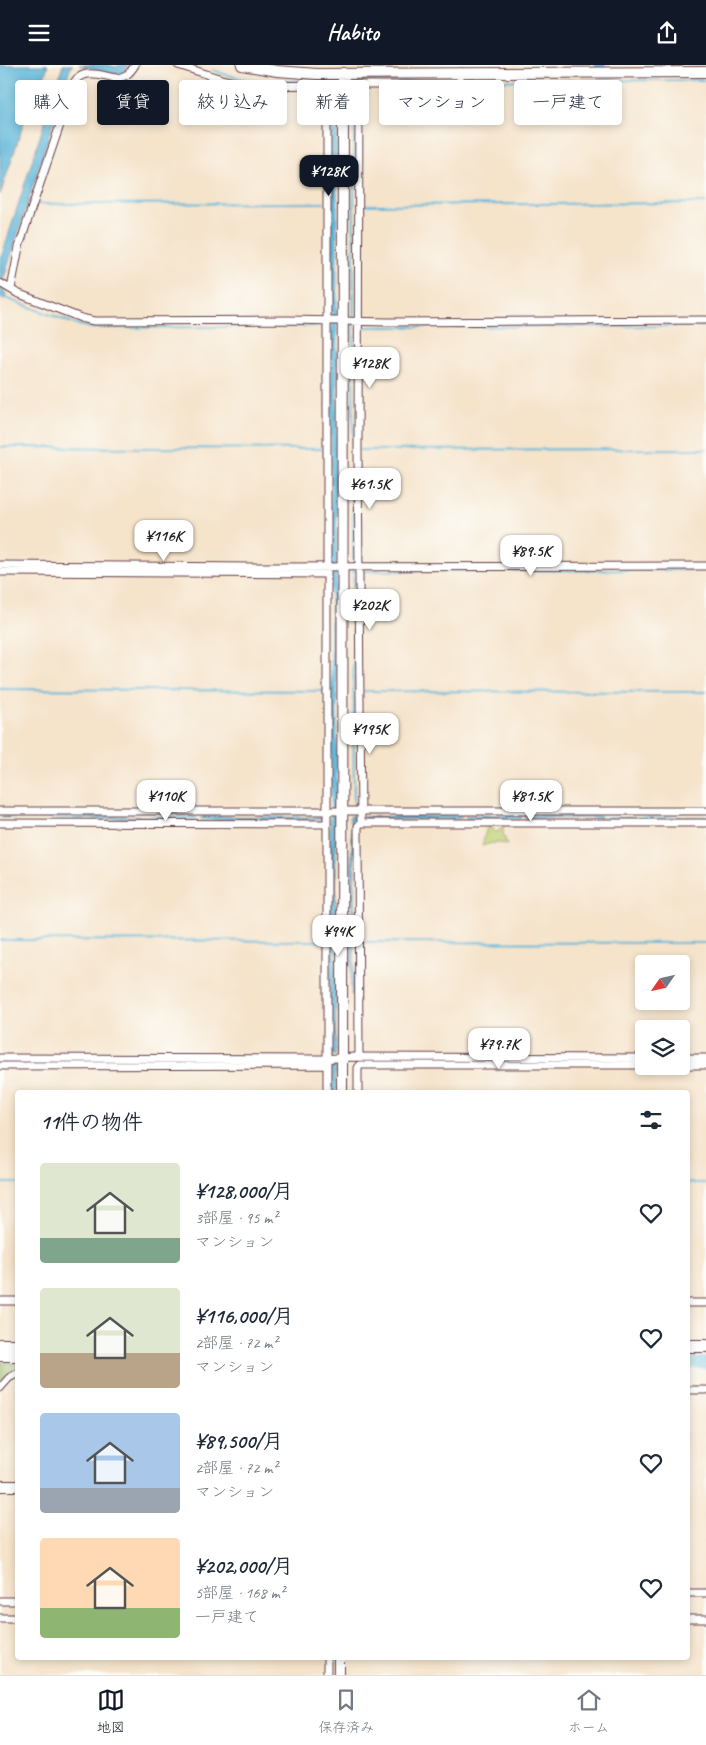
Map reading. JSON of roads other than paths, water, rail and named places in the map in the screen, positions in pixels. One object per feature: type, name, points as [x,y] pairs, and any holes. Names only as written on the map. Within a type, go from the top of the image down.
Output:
[{"type":"highway","points":[[0,1345],[15,1345]]},
{"type":"highway","points":[[690,1346],[706,1346]]},
{"type":"highway","points":[[690,1354],[706,1354]]},
{"type":"highway","points":[[0,1355],[15,1355]]},
{"type":"street","points":[[135,65],[122,78],[84,73],[74,81],[5,286],[17,293],[81,318],[94,321],[346,323],[706,320]]},
{"type":"street","points":[[178,65],[225,80],[253,86],[297,86]]},
{"type":"street","points":[[242,65],[293,73],[343,69],[460,78],[591,69],[706,72]]},
{"type":"street","points":[[369,85],[460,85],[460,78]]},
{"type":"street","points":[[337,125],[346,323],[358,450],[344,568],[359,691],[344,815]]},
{"type":"street","points":[[329,1090],[347,1059],[351,999],[344,815],[346,323],[337,125]]},
{"type":"street","points":[[347,1059],[344,815],[346,323],[357,125]]},
{"type":"street","points":[[0,565],[28,569]]},
{"type":"street","points":[[0,572],[28,569],[142,570],[706,566]]},
{"type":"street","points":[[0,811],[71,817],[199,818],[706,811]]},
{"type":"street","points":[[342,1090],[347,1059],[351,999],[358,825],[344,815]]},
{"type":"street","points":[[0,823],[71,817],[199,818],[344,815],[706,823]]},
{"type":"street","points":[[690,1058],[706,1058]]},
{"type":"street","points":[[0,1059],[21,1062],[266,1062],[347,1059],[635,1059]]},
{"type":"street","points":[[347,1059],[635,1065]]},
{"type":"street","points":[[347,1059],[358,1068],[358,1090]]},
{"type":"street","points":[[0,1066],[21,1062]]},
{"type":"street","points":[[690,1065],[706,1065]]},
{"type":"street","points":[[0,1301],[15,1301]]},
{"type":"street","points":[[690,1303],[706,1303]]},
{"type":"street","points":[[0,1388],[15,1375]]},
{"type":"street","points":[[690,1390],[706,1390]]},
{"type":"street","points":[[0,1486],[15,1486]]},
{"type":"street","points":[[690,1593],[706,1593]]},
{"type":"street","points":[[0,1601],[15,1601]]},
{"type":"street","points":[[0,1618],[15,1618]]},
{"type":"street","points":[[690,1619],[706,1619]]},
{"type":"street","points":[[327,1660],[327,1675]]},
{"type":"street","points":[[339,1660],[339,1675]]},
{"type":"water","points":[[0,65],[48,65],[45,75],[38,80],[15,80],[15,125],[23,125],[0,195]]},
{"type":"water","points":[[63,65],[73,65],[67,80],[58,80]]},
{"type":"water","points":[[79,65],[109,65],[115,67],[128,65],[123,73],[112,74]]},
{"type":"water","points":[[44,125],[52,125],[1,287],[6,295],[5,299],[0,298],[0,261]]},
{"type":"water","points":[[462,815],[461,819],[363,820],[363,817]]},
{"type":"water","points":[[466,815],[522,815],[521,819],[466,819]]},
{"type":"water","points":[[525,815],[600,815],[600,818],[525,819]]},
{"type":"water","points":[[73,816],[196,816],[196,820],[74,819]]},
{"type":"water","points":[[201,816],[323,817],[323,820],[201,820]]},
{"type":"water","points":[[335,816],[336,1055],[332,1056],[330,1053],[330,817]]},
{"type":"water","points":[[350,816],[358,817],[359,820],[355,823],[354,995],[351,995],[352,823],[350,822]]},
{"type":"water","points":[[331,1062],[336,1062],[336,1090],[331,1090]]},
{"type":"waterway","points":[[213,70],[253,81],[297,81]]},
{"type":"waterway","points":[[369,81],[706,80]]},
{"type":"waterway","points":[[334,125],[334,825]]},
{"type":"waterway","points":[[353,565],[354,125]]},
{"type":"waterway","points":[[38,204],[324,203]]},
{"type":"waterway","points":[[363,205],[706,203]]},
{"type":"waterway","points":[[0,296],[75,324],[93,328],[324,326]]},
{"type":"waterway","points":[[361,327],[706,326]]},
{"type":"waterway","points":[[0,447],[322,449]]},
{"type":"waterway","points":[[360,450],[706,449]]},
{"type":"waterway","points":[[353,570],[354,818]]},
{"type":"waterway","points":[[353,571],[706,570]]},
{"type":"waterway","points":[[0,689],[325,691]]},
{"type":"waterway","points":[[363,691],[706,692]]},
{"type":"waterway","points":[[0,817],[74,818]]},
{"type":"waterway","points":[[599,818],[706,817]]},
{"type":"waterway","points":[[0,940],[324,941]]},
{"type":"waterway","points":[[362,942],[706,943]]},
{"type":"waterway","points":[[0,1062],[85,1062]]},
{"type":"waterway","points":[[0,1183],[15,1183]]},
{"type":"waterway","points":[[690,1183],[706,1183]]},
{"type":"waterway","points":[[690,1363],[706,1363]]},
{"type":"waterway","points":[[690,1589],[706,1589]]},
{"type":"waterway","points":[[690,1615],[706,1615]]},
{"type":"waterway","points":[[332,1660],[332,1675]]}]
